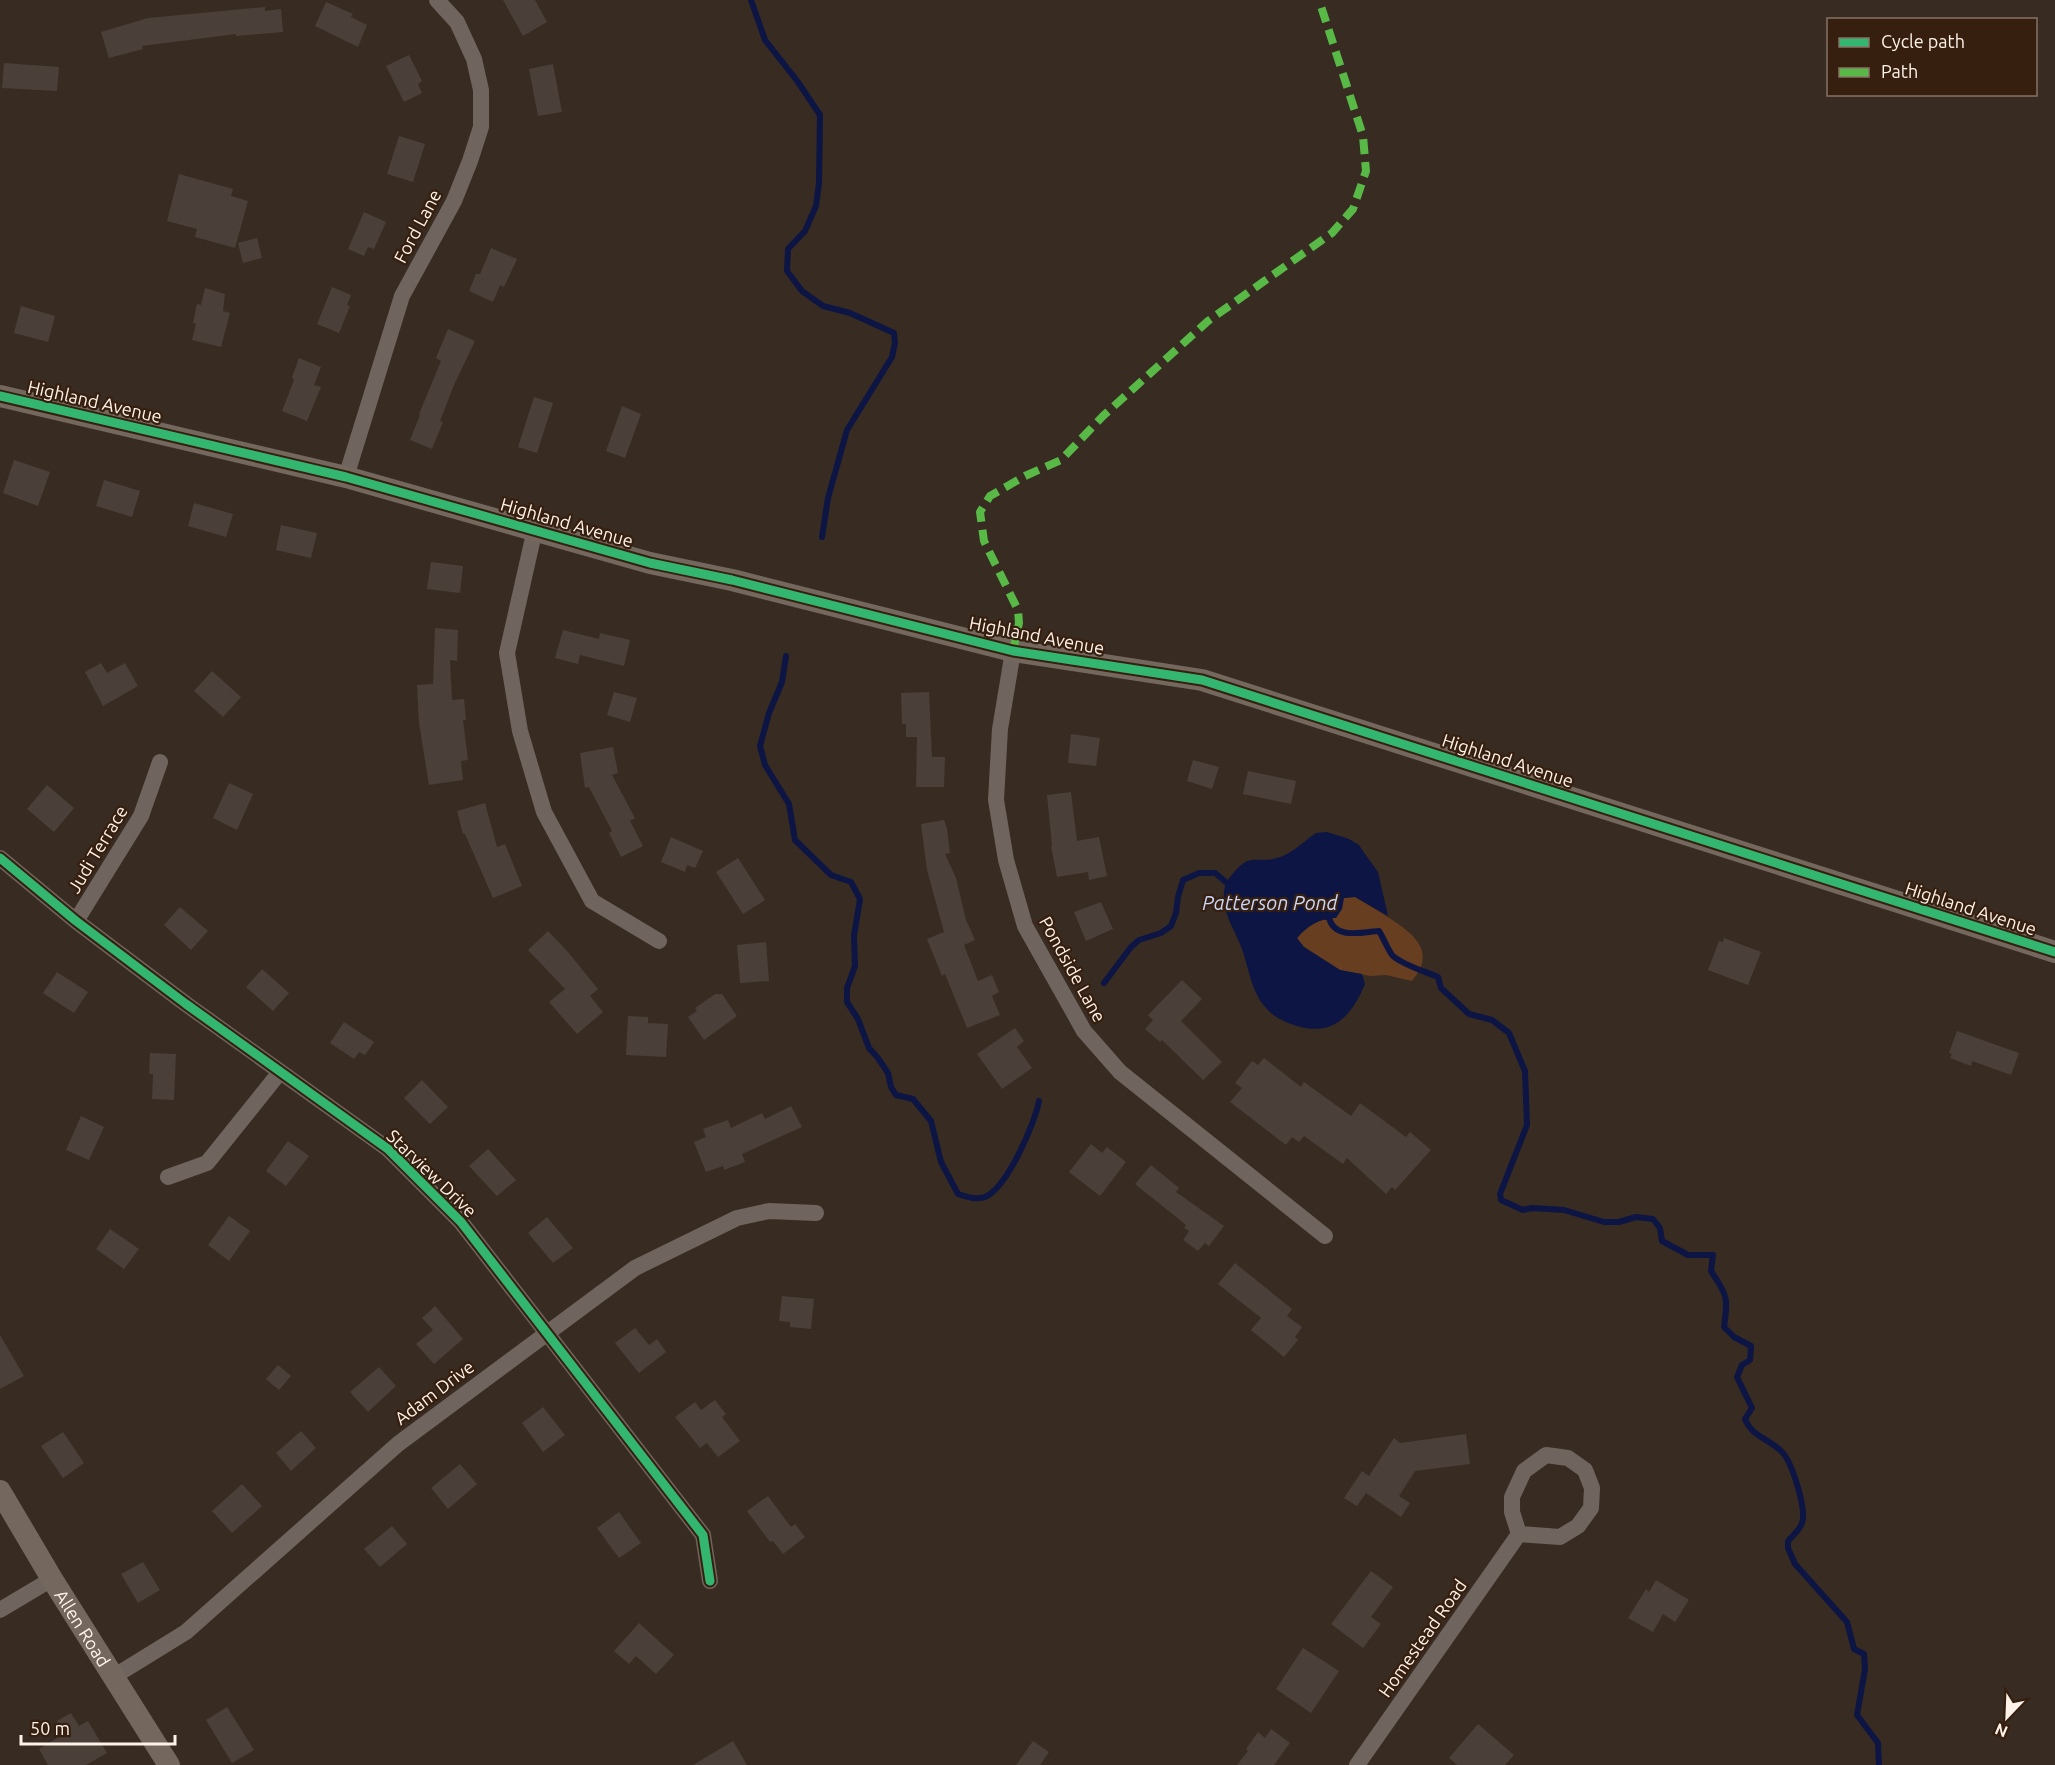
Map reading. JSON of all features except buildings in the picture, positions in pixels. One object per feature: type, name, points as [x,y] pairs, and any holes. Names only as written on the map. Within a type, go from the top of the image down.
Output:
[{"type":"street","name":"Ford Lane","points":[[346,477],[402,296],[454,201],[481,127],[481,90],[474,59],[457,22],[437,0]]},
{"type":"street","name":"Highland Avenue","points":[[0,396],[346,477],[650,563],[732,580],[1013,651],[1202,680],[2055,952]]},
{"type":"street","points":[[535,529],[507,653],[520,731],[544,812],[592,900],[659,941]]},
{"type":"street","name":"Pondside Lane","points":[[1013,651],[1000,729],[996,800],[1006,860],[1025,926],[1084,1031],[1120,1072],[1325,1236]]},
{"type":"street","name":"Judi Terrace","points":[[76,921],[141,816],[160,762]]},
{"type":"street","name":"Starview Drive","points":[[0,858],[76,921],[388,1149],[461,1222],[703,1535],[710,1581]]},
{"type":"street","points":[[168,1177],[207,1162],[280,1072]]},
{"type":"street","name":"Adam Drive","points":[[113,1677],[186,1632],[398,1444],[635,1268],[737,1218],[769,1211],[816,1213]]},
{"type":"street","points":[[1546,1455],[1568,1458],[1585,1470],[1592,1488],[1591,1508],[1578,1526],[1560,1538],[1519,1534],[1512,1512],[1512,1497],[1524,1471],[1546,1455]]},
{"type":"street","name":"Allen Road","points":[[0,1491],[52,1580],[169,1765]]},
{"type":"street","name":"Homestead Road","points":[[1358,1765],[1519,1534]]},
{"type":"street","points":[[0,1610],[52,1580]]},
{"type":"shaded area","points":[[1355,897],[1396,922],[1415,938],[1421,947],[1423,957],[1420,969],[1412,981],[1386,975],[1370,976],[1340,970],[1304,947],[1297,938],[1314,924],[1325,919],[1336,918],[1344,898]]},
{"type":"water","name":"Patterson Pond","points":[[1327,832],[1359,845],[1378,872],[1388,916],[1355,897],[1344,898],[1342,909],[1336,918],[1325,919],[1314,924],[1297,938],[1304,947],[1340,970],[1362,974],[1365,984],[1348,1014],[1340,1021],[1331,1026],[1310,1029],[1280,1019],[1261,1001],[1228,918],[1224,893],[1228,880],[1242,864],[1283,856],[1316,833]]},
{"type":"waterway","points":[[751,0],[765,40],[820,115],[819,183],[816,206],[805,231],[788,249],[787,271],[802,291],[823,306],[850,313],[894,333],[895,343],[892,357],[847,430],[828,498],[822,537]]},
{"type":"waterway","points":[[786,656],[782,682],[769,713],[760,746],[765,765],[789,804],[795,840],[831,875],[851,882],[860,899],[854,936],[855,966],[847,988],[847,1002],[858,1019],[869,1048],[888,1073],[891,1087],[896,1095],[913,1099],[931,1121],[941,1162],[958,1194],[982,1198],[1002,1181],[1026,1139],[1039,1101]]},
{"type":"waterway","points":[[1104,983],[1139,940],[1161,933],[1171,926],[1183,880],[1199,873],[1215,873],[1232,887]]},
{"type":"waterway","points":[[1321,915],[1329,918],[1332,925],[1343,932],[1379,931],[1390,952],[1398,960],[1438,977],[1441,988],[1469,1014],[1492,1020],[1509,1033],[1525,1071],[1527,1125],[1500,1194],[1501,1200],[1523,1210],[1532,1208],[1564,1210],[1604,1222],[1619,1222],[1636,1217],[1653,1219],[1660,1228],[1662,1241],[1688,1255],[1713,1255],[1711,1271],[1721,1286],[1725,1298],[1724,1327],[1734,1337],[1751,1346],[1750,1360],[1742,1365],[1737,1377],[1752,1408],[1745,1419],[1752,1430],[1782,1452],[1794,1475],[1801,1497],[1803,1517],[1800,1528],[1788,1541],[1788,1548],[1795,1564],[1847,1622],[1854,1649],[1864,1654],[1865,1669],[1857,1715],[1878,1743],[1879,1765]]},
{"type":"marked path","points":[[1013,651],[1019,623],[1018,610],[984,541],[980,512],[990,496],[1025,476],[1061,460],[1103,416],[1208,321],[1332,233],[1353,209],[1366,171],[1363,136],[1319,0]]},
{"type":"cycle path","points":[[0,396],[346,477],[650,563],[732,580],[1013,651],[1202,680],[2055,952]]},
{"type":"cycle path","points":[[0,858],[76,921],[186,1004],[388,1149],[461,1222],[703,1535],[710,1581]]}]
